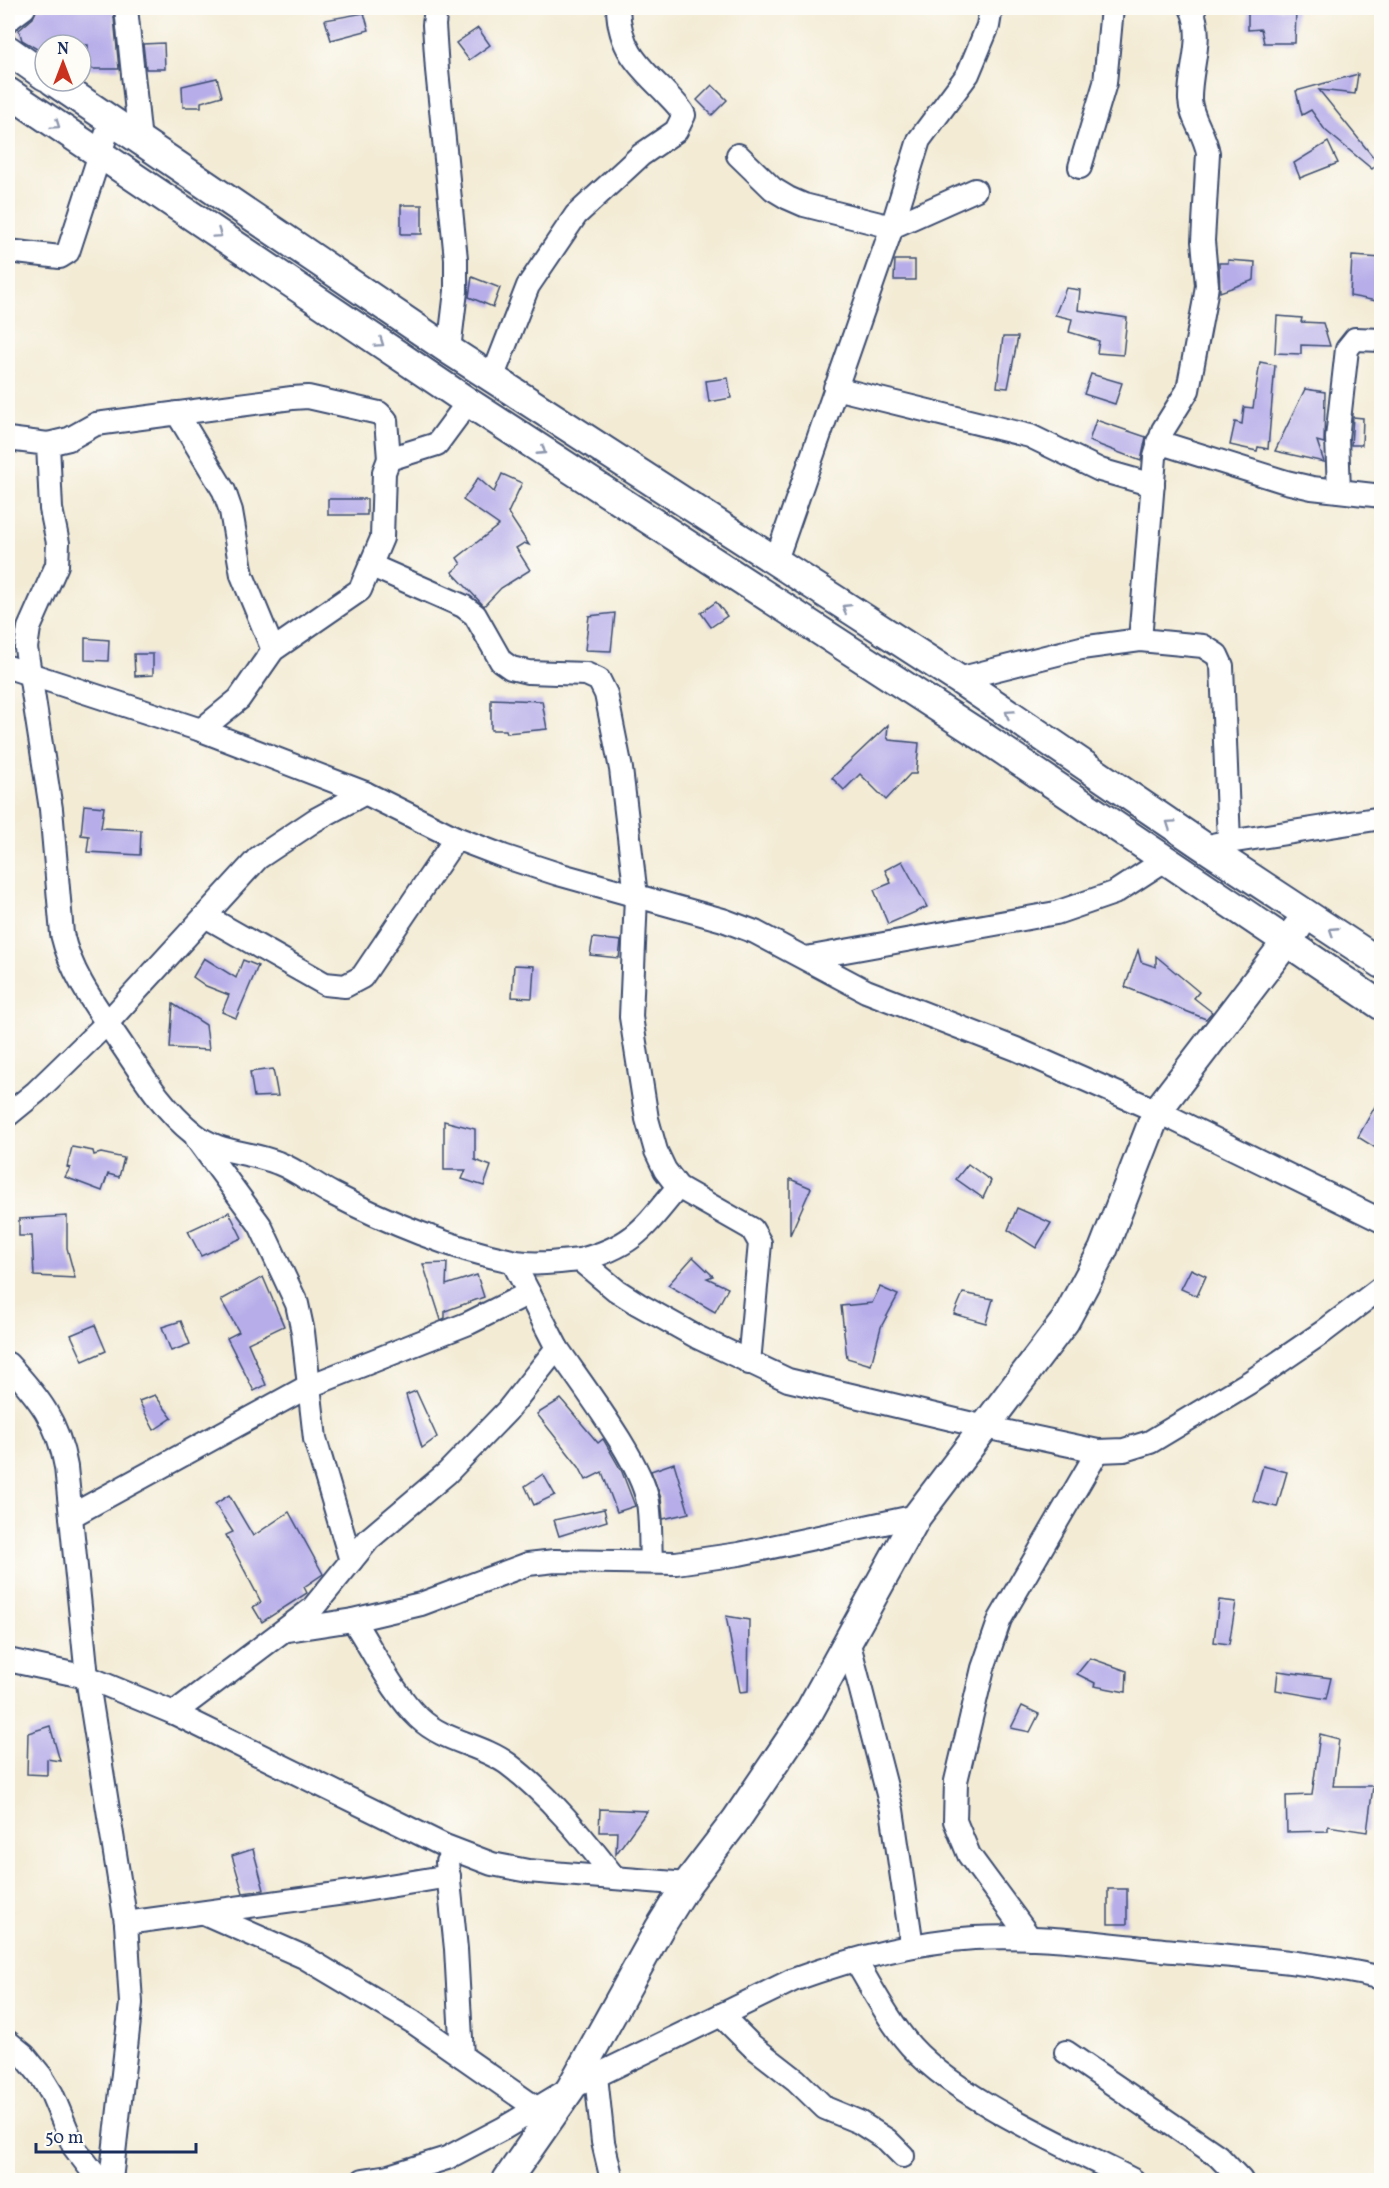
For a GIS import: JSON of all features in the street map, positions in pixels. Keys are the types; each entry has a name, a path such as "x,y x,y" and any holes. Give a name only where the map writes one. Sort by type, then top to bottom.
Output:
{"street":[{"path":"8,21 24,8"},
{"path":"126,8 140,141"},
{"path":"436,8 434,25 436,70 456,259 456,291 449,350"},
{"path":"493,376 528,286 576,215 641,155 676,131 684,120 684,115 678,105 645,72 625,46 619,28 618,8"},
{"path":"775,562 892,227 919,140 968,74 988,26 991,8"},
{"path":"1080,167 1105,82 1112,8"},
{"path":"1140,640 1158,442 1188,390 1207,285 1203,241 1208,153 1206,139 1190,102 1197,30 1191,8"},
{"path":"8,50 33,68"},
{"path":"8,92 468,402 985,738 1286,944 1382,1006"},
{"path":"71,93 449,350 493,376 775,562 1216,844 1307,914 1382,964"},
{"path":"8,251 60,258 68,252 111,120"},
{"path":"738,155 773,189 788,198 804,205 892,227 975,190"},
{"path":"1339,491 1336,438 1347,349 1355,339 1382,340"},
{"path":"835,388 1030,436 1100,470 1153,484"},
{"path":"8,439 48,444 69,439 96,424 308,397 379,412 386,420 389,459 384,472 381,538 372,566 360,590 273,650 238,699 201,730"},
{"path":"389,459 437,444 468,402"},
{"path":"177,413 224,491 231,511 242,575 273,650"},
{"path":"1158,442 1286,482 1382,496"},
{"path":"48,444 51,509 58,543 57,565 29,628 26,648 18,670 51,809 62,934 66,950 84,992 162,1102 195,1135 260,1225 297,1304 303,1332 307,1387 315,1439 351,1561"},
{"path":"372,566 463,606 475,615 501,661 511,668 528,672 586,674 599,680 606,694 621,769 636,897 631,1017 638,1067 656,1151 665,1170 678,1187 752,1229 760,1243 749,1363"},
{"path":"958,679 1081,648 1140,640 1203,646 1217,655 1222,666 1216,844"},
{"path":"18,670 201,730 365,794 456,838 558,874 723,920 755,932 866,991 1016,1049 1157,1111 1382,1221"},
{"path":"8,1115 36,1092 107,1023 245,872 273,847 315,819 365,794"},
{"path":"1216,844 1382,818"},
{"path":"205,916 325,984 345,986 362,977 456,838"},
{"path":"806,958 1056,913 1114,893 1165,860"},
{"path":"507,2181 584,2082 659,1929 687,1884 777,1760 849,1644 917,1515 1065,1321 1103,1250 1157,1111 1307,914"},
{"path":"195,1135 220,1149 280,1163 309,1182 376,1216 513,1262 580,1260 626,1245 650,1221 678,1187"},
{"path":"580,1260 616,1290 638,1304 749,1363 788,1380 985,1428 1098,1451 1124,1450 1150,1442 1250,1382 1323,1332 1382,1287"},
{"path":"513,1262 557,1348 633,1465 644,1486 648,1503 651,1562"},
{"path":"71,1516 307,1387 470,1323 529,1293"},
{"path":"174,1713 288,1630 312,1609 377,1530 447,1473 507,1412 557,1348"},
{"path":"8,1364 38,1398 61,1440 87,1677 126,1923 131,2003 111,2181"},
{"path":"1030,1938 969,1855 955,1821 956,1781 983,1668 1000,1619 1098,1451"},
{"path":"288,1630 354,1620 422,1604 528,1564 555,1561 676,1563 739,1554 917,1515"},
{"path":"354,1620 408,1706 422,1720 441,1733 479,1747 508,1764 568,1820 614,1877"},
{"path":"849,1644 892,1810 912,1946"},
{"path":"8,1660 87,1677 174,1713 445,1846 492,1864 528,1871 687,1884"},
{"path":"445,1846 456,1948 462,2056"},
{"path":"126,1923 449,1876"},
{"path":"204,1913 304,1957 413,2022 536,2108"},
{"path":"363,2181 389,2176 447,2158 584,2082 793,1980 855,1960 912,1946 975,1938 1030,1938 1294,1962 1335,1967 1382,1978"},
{"path":"855,1960 904,2038 933,2067 1014,2119 1132,2181"},
{"path":"721,2015 825,2108 859,2122 887,2140 903,2156"},
{"path":"8,2042 24,2055 41,2076 52,2094 74,2147 99,2181"},
{"path":"1066,2052 1218,2156 1241,2181"},
{"path":"584,2082 603,2142 612,2181"}],"building":[{"path":"37,8 113,8 119,69 93,69 93,33 33,33 33,47 22,40 19,30 33,18"},
{"path":"1248,8 1296,8 1295,43 1264,43 1261,29 1248,30"},
{"path":"364,13 369,30 331,40 325,20"},
{"path":"478,28 490,45 469,60 456,43"},
{"path":"164,43 165,69 146,69 143,44"},
{"path":"1358,74 1355,94 1319,90 1378,163 1372,169 1325,130 1311,110 1302,115 1296,91"},
{"path":"217,78 222,96 201,102 201,107 183,107 182,86"},
{"path":"712,85 727,100 712,115 697,100"},
{"path":"1328,142 1338,163 1300,178 1294,163"},
{"path":"401,205 422,205 422,234 401,234"},
{"path":"1352,256 1382,258 1382,302 1350,296"},
{"path":"895,260 915,260 915,280 894,280"},
{"path":"1228,260 1255,262 1254,280 1220,292 1219,263 1228,263"},
{"path":"472,277 500,288 493,307 469,297"},
{"path":"1066,288 1080,290 1078,310 1127,318 1123,355 1097,353 1099,341 1069,332 1072,319 1055,315"},
{"path":"1277,316 1302,318 1301,322 1323,323 1330,346 1301,345 1301,354 1275,353"},
{"path":"1003,337 1018,337 1008,388 997,387"},
{"path":"1260,362 1275,365 1268,449 1258,447 1257,451 1230,445 1235,422 1242,424 1244,407 1253,408"},
{"path":"1091,374 1122,383 1115,404 1084,394"},
{"path":"728,378 731,398 709,402 706,381"},
{"path":"1305,389 1325,392 1324,443 1317,441 1324,462 1275,451"},
{"path":"1353,417 1363,418 1362,445 1351,445"},
{"path":"1096,420 1146,437 1141,461 1089,441"},
{"path":"502,474 522,483 508,513 529,545 524,543 516,548 530,570 501,588 484,606 452,572 461,564 457,558 499,525 463,500 478,478 494,492"},
{"path":"328,499 367,499 367,515 328,515"},
{"path":"716,602 727,616 711,627 701,613"},
{"path":"615,613 611,651 585,650 589,616"},
{"path":"85,638 109,640 108,661 85,660"},
{"path":"134,654 153,654 153,675 135,676"},
{"path":"491,699 542,701 547,729 507,733 506,730 491,730"},
{"path":"888,725 889,740 919,743 916,774 910,774 886,800 860,774 844,790 832,778"},
{"path":"84,805 104,807 101,828 141,830 140,855 87,852 89,836 81,835"},
{"path":"902,861 927,907 888,924 874,890 891,883 885,870"},
{"path":"593,938 621,941 619,958 590,955"},
{"path":"1138,950 1141,962 1156,967 1156,956 1199,992 1194,998 1212,1012 1206,1019 1125,987"},
{"path":"204,958 236,978 243,960 258,966 236,1018 222,1012 229,995 206,986 193,977"},
{"path":"514,965 534,966 532,998 512,997"},
{"path":"173,1004 206,1025 209,1050 170,1048"},
{"path":"273,1069 278,1096 254,1097 250,1072"},
{"path":"1382,1094 1382,1152 1358,1137"},
{"path":"444,1121 475,1129 475,1160 491,1166 484,1186 462,1179 466,1170 444,1170"},
{"path":"72,1147 93,1151 94,1155 101,1153 124,1158 119,1177 108,1174 102,1191 65,1177 70,1168 67,1167"},
{"path":"968,1164 991,1181 983,1198 956,1179"},
{"path":"790,1179 811,1188 790,1235"},
{"path":"1017,1208 1051,1223 1036,1248 1008,1230"},
{"path":"229,1212 242,1238 201,1256 188,1231"},
{"path":"67,1216 67,1248 75,1278 34,1276 32,1236 19,1236 19,1219"},
{"path":"693,1257 713,1276 707,1278 728,1288 715,1312 668,1285"},
{"path":"447,1263 446,1285 477,1275 484,1297 445,1311 445,1318 441,1320 423,1264"},
{"path":"1191,1269 1206,1276 1197,1296 1181,1289"},
{"path":"263,1277 284,1326 248,1343 266,1385 254,1391 227,1338 239,1332 221,1300"},
{"path":"880,1287 898,1295 881,1327 871,1365 847,1358 841,1306 872,1303"},
{"path":"963,1293 993,1299 986,1323 954,1314"},
{"path":"181,1321 190,1344 171,1351 162,1327"},
{"path":"95,1325 106,1351 83,1361 71,1335"},
{"path":"416,1391 437,1437 422,1448 406,1395"},
{"path":"155,1395 172,1418 154,1430 139,1401"},
{"path":"561,1399 598,1443 603,1439 622,1472 635,1506 617,1512 602,1472 586,1480 579,1467 537,1414"},
{"path":"674,1463 689,1513 663,1519 661,1498 651,1471"},
{"path":"1263,1466 1287,1472 1277,1507 1253,1501"},
{"path":"543,1474 555,1495 534,1505 525,1486"},
{"path":"229,1495 253,1536 289,1512 323,1574 304,1587 307,1593 262,1622 253,1607 261,1602 226,1535 233,1532 215,1504"},
{"path":"604,1509 607,1521 559,1536 554,1520"},
{"path":"1219,1600 1236,1602 1229,1644 1214,1642"},
{"path":"726,1616 749,1620 748,1691 740,1692"},
{"path":"1090,1658 1127,1671 1126,1692 1094,1686 1095,1683 1077,1674"},
{"path":"1278,1671 1331,1678 1326,1699 1276,1690"},
{"path":"1022,1706 1039,1714 1030,1732 1011,1728"},
{"path":"50,1726 60,1761 47,1759 47,1775 27,1774 28,1733"},
{"path":"1320,1734 1339,1739 1333,1786 1373,1786 1367,1832 1328,1826 1328,1831 1287,1832 1286,1796 1312,1795"},
{"path":"600,1809 647,1811 616,1854 617,1832 599,1832"},
{"path":"253,1849 264,1890 243,1893 232,1856"},
{"path":"1108,1889 1127,1889 1127,1924 1108,1924"}]}
